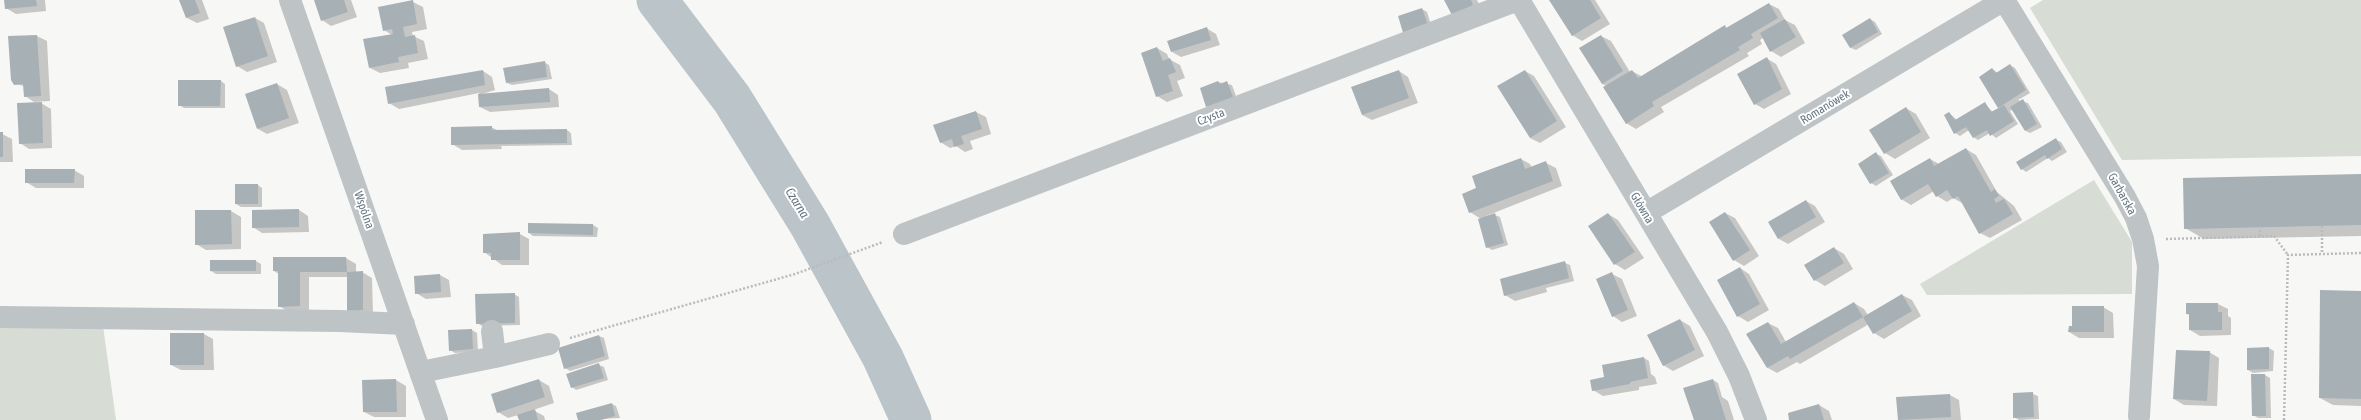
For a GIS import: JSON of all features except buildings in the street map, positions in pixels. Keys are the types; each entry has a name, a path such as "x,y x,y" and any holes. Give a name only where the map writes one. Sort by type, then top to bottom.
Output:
{"street":[{"name":"Wspólna","path":"290,0 437,420"},
{"name":"Główna","path":"1519,0 1717,332 1739,376 1756,420"},
{"name":"Czysta","path":"904,234 1519,0"},
{"name":"Romanówek","path":"1646,213 2004,0"},
{"name":"Garbarska","path":"2004,0 2125,197 2136,218 2143,239 2148,266 2139,416"},
{"path":"0,317 340,321 404,324"},
{"path":"492,331 495,357"},
{"path":"421,372 549,344"}],"path":[{"path":"2322,226 2322,254"},
{"path":"2260,228 2260,236"},
{"path":"549,344 795,274 904,234"},
{"path":"2143,239 2274,236 2288,255 2284,420"},
{"path":"2288,255 2361,253"}],"shaded area":[{"path":"2043,0 2361,0 2361,156 2122,160 2030,8"},
{"path":"2094,180 2132,242 2132,294 1927,295 1920,284"},
{"path":"0,326 103,326 116,420 0,420"}],"waterway":[{"name":"Czarna","path":"657,0 732,99 810,225 883,358 911,420"}]}
